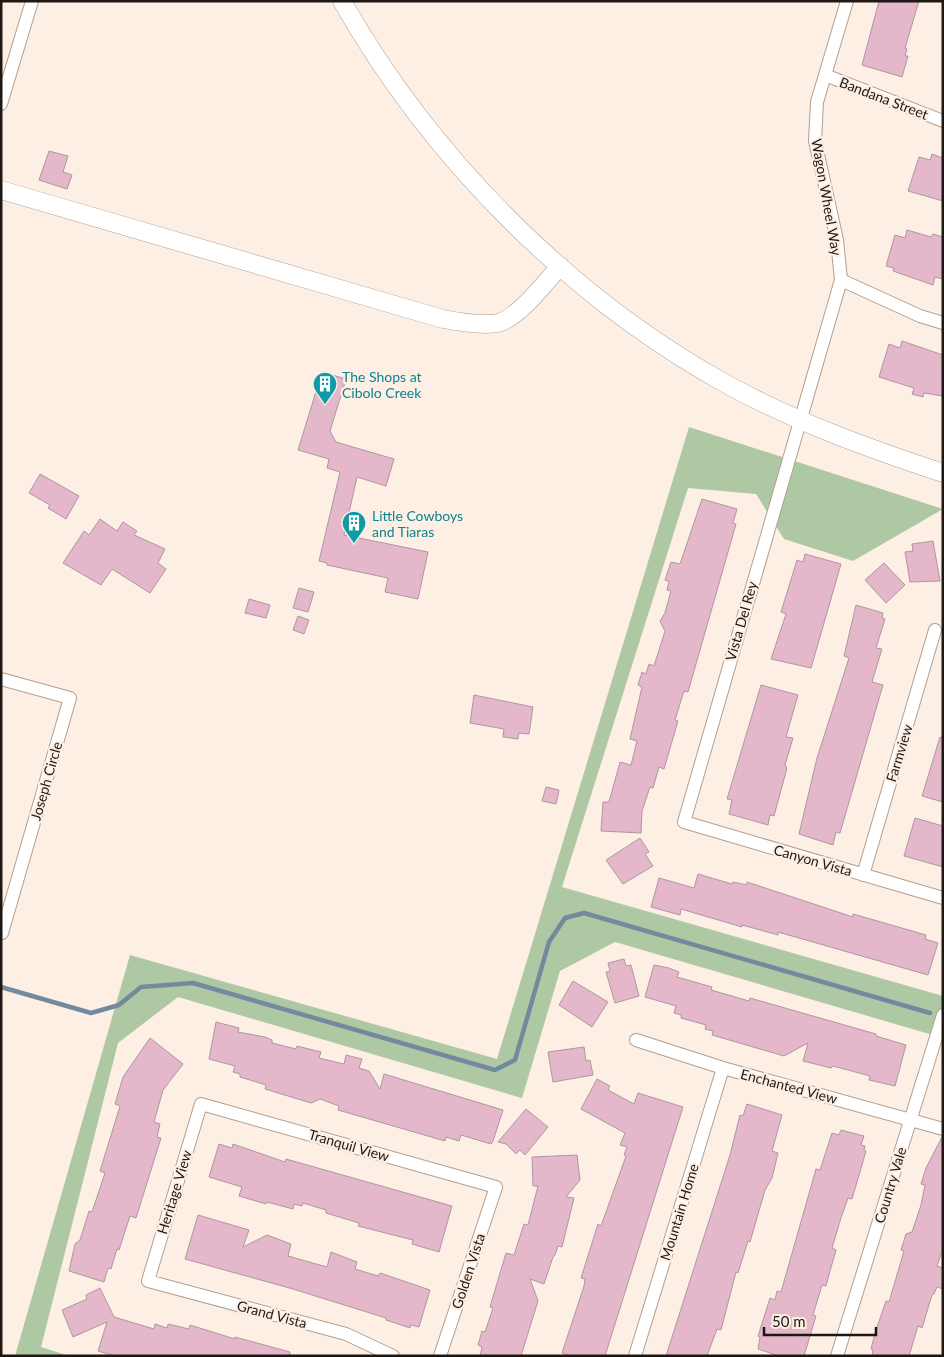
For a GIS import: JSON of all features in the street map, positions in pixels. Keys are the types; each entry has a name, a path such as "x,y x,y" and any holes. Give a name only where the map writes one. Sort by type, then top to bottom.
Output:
{"main road":[{"path":"342,1 392,78 438,140 518,228 560,266 636,326 685,360 730,386 799,420 943,473"},
{"path":"1,190 444,319 462,322 498,323 525,306 560,266"}],"street":[{"path":"1,104 32,1"},
{"name":"Wagon Wheel Way","path":"799,420 841,280 838,240 815,141 817,102 847,1"},
{"name":"Bandana Street","path":"825,75 943,121"},
{"path":"841,280 920,316 943,323"},
{"name":"Vista Del Rey","path":"684,822 799,420"},
{"name":"Farmview","path":"862,875 935,630"},
{"name":"Joseph Circle","path":"1,679 70,698 2,932"},
{"name":"Canyon Vista","path":"684,822 943,898"},
{"name":"Country Vale","path":"837,1356 943,1015"},
{"name":"Enchanted View","path":"636,1040 723,1068 943,1129"},
{"name":"Mountain Home","path":"635,1356 723,1068"},
{"name":"Tranquil View","path":"201,1104 496,1187"},
{"name":"Heritage View","path":"148,1281 201,1104"},
{"name":"Golden Vista","path":"440,1356 496,1187"},
{"name":"Grand Vista","path":"148,1281 346,1334 393,1356"}],"green space":[{"path":"689,427 943,509 853,561 784,539 756,494 688,488 562,887 943,996 943,1038 615,942 560,971 522,1098 178,997 118,1043 41,1347 69,1356 15,1356 130,955 497,1059"}],"building":[{"path":"879,1 919,1 905,48 907,49 905,56 908,56 902,77 862,65"},
{"path":"49,151 68,156 63,172 72,175 67,189 39,180"},
{"path":"932,154 943,158 943,201 908,191 919,157 930,160"},
{"path":"907,230 931,237 933,234 943,237 943,279 935,277 933,285 893,271 894,268 886,266 895,235 905,238"},
{"path":"902,341 943,355 943,396 924,393 923,397 912,394 914,388 879,377 889,344 900,348"},
{"path":"322,372 346,379 330,431 336,442 394,459 386,486 357,477 344,535 428,552 418,599 385,592 388,578 327,565 327,563 319,561 340,472 327,468 329,459 298,450"},
{"path":"40,474 79,496 66,519 48,508 50,505 29,493"},
{"path":"702,499 737,509 733,523 736,524 688,692 684,691 675,720 678,721 664,769 659,767 653,788 650,787 642,811 641,833 601,831 603,802 609,802 620,762 631,765 637,741 630,739 642,687 638,685 642,672 646,674 649,664 654,666 665,631 660,621 665,613 671,591 667,590 669,581 665,580 671,562 680,564"},
{"path":"100,519 117,531 123,522 137,531 134,535 165,549 158,563 166,569 150,593 112,569 101,585 63,563 84,531 89,535"},
{"path":"933,541 940,581 910,582 905,552 913,551 912,544"},
{"path":"805,554 841,564 811,668 771,659 786,614 781,612 797,560 803,562"},
{"path":"884,563 905,585 886,603 865,580"},
{"path":"299,588 314,592 308,612 293,608"},
{"path":"249,599 270,605 266,618 245,613"},
{"path":"856,605 883,613 882,618 885,619 876,648 882,649 872,682 883,685 840,833 836,832 833,845 799,834 817,758 849,658 844,656"},
{"path":"298,616 309,620 304,634 293,630"},
{"path":"761,685 798,695 786,737 793,738 785,765 787,768 774,816 770,815 768,825 729,814 732,800 727,799"},
{"path":"474,695 533,707 529,734 519,733 518,739 503,737 504,729 470,723"},
{"path":"940,737 943,738 943,802 922,796"},
{"path":"546,787 559,790 556,804 542,801"},
{"path":"915,818 943,826 943,867 904,856"},
{"path":"640,838 649,852 645,854 653,866 623,884 606,860"},
{"path":"698,874 732,884 733,882 747,885 747,882 853,917 853,914 926,935 925,939 938,943 928,975 778,932 778,935 742,925 742,927 681,909 680,915 651,907 659,878 694,888"},
{"path":"624,959 626,966 631,965 639,996 615,1003 606,972 610,971 608,963"},
{"path":"654,965 679,972 677,977 712,987 711,990 749,1001 750,998 876,1034 876,1036 906,1045 895,1086 869,1080 870,1076 833,1066 831,1068 803,1061 808,1043 784,1056 712,1035 713,1031 705,1029 706,1025 681,1018 681,1015 674,1013 676,1006 645,997"},
{"path":"573,981 608,1002 592,1027 559,1005"},
{"path":"216,1022 239,1028 238,1032 265,1037 272,1040 272,1043 296,1049 297,1046 321,1052 319,1058 344,1064 346,1055 362,1059 359,1068 369,1071 380,1089 384,1074 503,1110 493,1141 491,1144 461,1135 459,1141 446,1137 445,1141 338,1110 339,1106 320,1099 311,1103 265,1089 266,1085 240,1077 240,1074 233,1072 235,1066 209,1059"},
{"path":"150,1038 183,1064 163,1090 154,1122 160,1124 157,1137 161,1138 136,1218 130,1216 119,1250 117,1249 111,1269 108,1268 104,1282 69,1271 75,1244 80,1240 89,1211 92,1212 105,1173 100,1171 120,1106 115,1104 123,1077"},
{"path":"584,1047 586,1061 590,1060 593,1075 553,1082 548,1052"},
{"path":"597,1079 610,1086 608,1090 634,1104 638,1093 683,1107 605,1356 571,1356 562,1353 584,1286 585,1279 581,1278 598,1224 601,1226 626,1156 624,1155 627,1147 620,1145 625,1133 581,1109"},
{"path":"747,1104 782,1115 772,1151 778,1153 772,1178 765,1190 750,1242 748,1241 738,1273 736,1272 721,1330 717,1329 707,1356 666,1356 730,1155 740,1115 743,1116"},
{"path":"526,1109 548,1127 525,1155 520,1150 516,1154 506,1144 498,1142"},
{"path":"841,1130 864,1136 861,1145 865,1146 864,1150 866,1151 852,1199 848,1198 841,1218 832,1248 836,1250 826,1286 822,1285 813,1315 816,1316 804,1356 779,1356 758,1349 760,1337 758,1336 770,1298 775,1300 777,1291 781,1292 816,1169 820,1170 832,1133 839,1135"},
{"path":"942,1137 943,1248 937,1266 943,1268 943,1289 937,1287 932,1295 922,1328 918,1326 909,1356 872,1356 873,1349 871,1349 875,1333 886,1301 889,1302 904,1251 901,1250 906,1234 912,1232 921,1205 925,1185 921,1184 926,1168"},
{"path":"219,1144 232,1148 233,1144 285,1162 286,1159 452,1206 439,1252 412,1244 413,1240 358,1226 359,1223 326,1213 326,1210 303,1203 302,1206 294,1204 293,1209 239,1196 242,1187 209,1177"},
{"path":"577,1155 580,1180 566,1197 574,1198 562,1247 558,1246 544,1284 530,1279 538,1301 521,1356 480,1356 482,1347 478,1345 482,1331 485,1332 493,1308 490,1307 506,1253 514,1255 524,1224 528,1225 538,1186 533,1186 532,1157"},
{"path":"198,1215 249,1230 243,1247 267,1235 291,1244 288,1256 327,1267 331,1252 357,1262 355,1269 378,1276 380,1273 430,1290 419,1327 411,1325 410,1328 386,1320 386,1318 293,1289 185,1259"},
{"path":"100,1288 114,1317 154,1329 155,1324 167,1328 168,1324 189,1329 190,1325 235,1339 235,1337 290,1352 290,1356 115,1356 98,1351 107,1322 73,1337 62,1310 87,1299 86,1295"}],"waterway":[{"path":"1,987 91,1013 119,1005 141,987 193,983 495,1070 515,1060 549,942 565,918 584,913 930,1013"}],"place":[{"name":"The Shops at Cibolo Creek","path":"325,405"},
{"name":"Little Cowboys and Tiaras","path":"354,544"}]}
